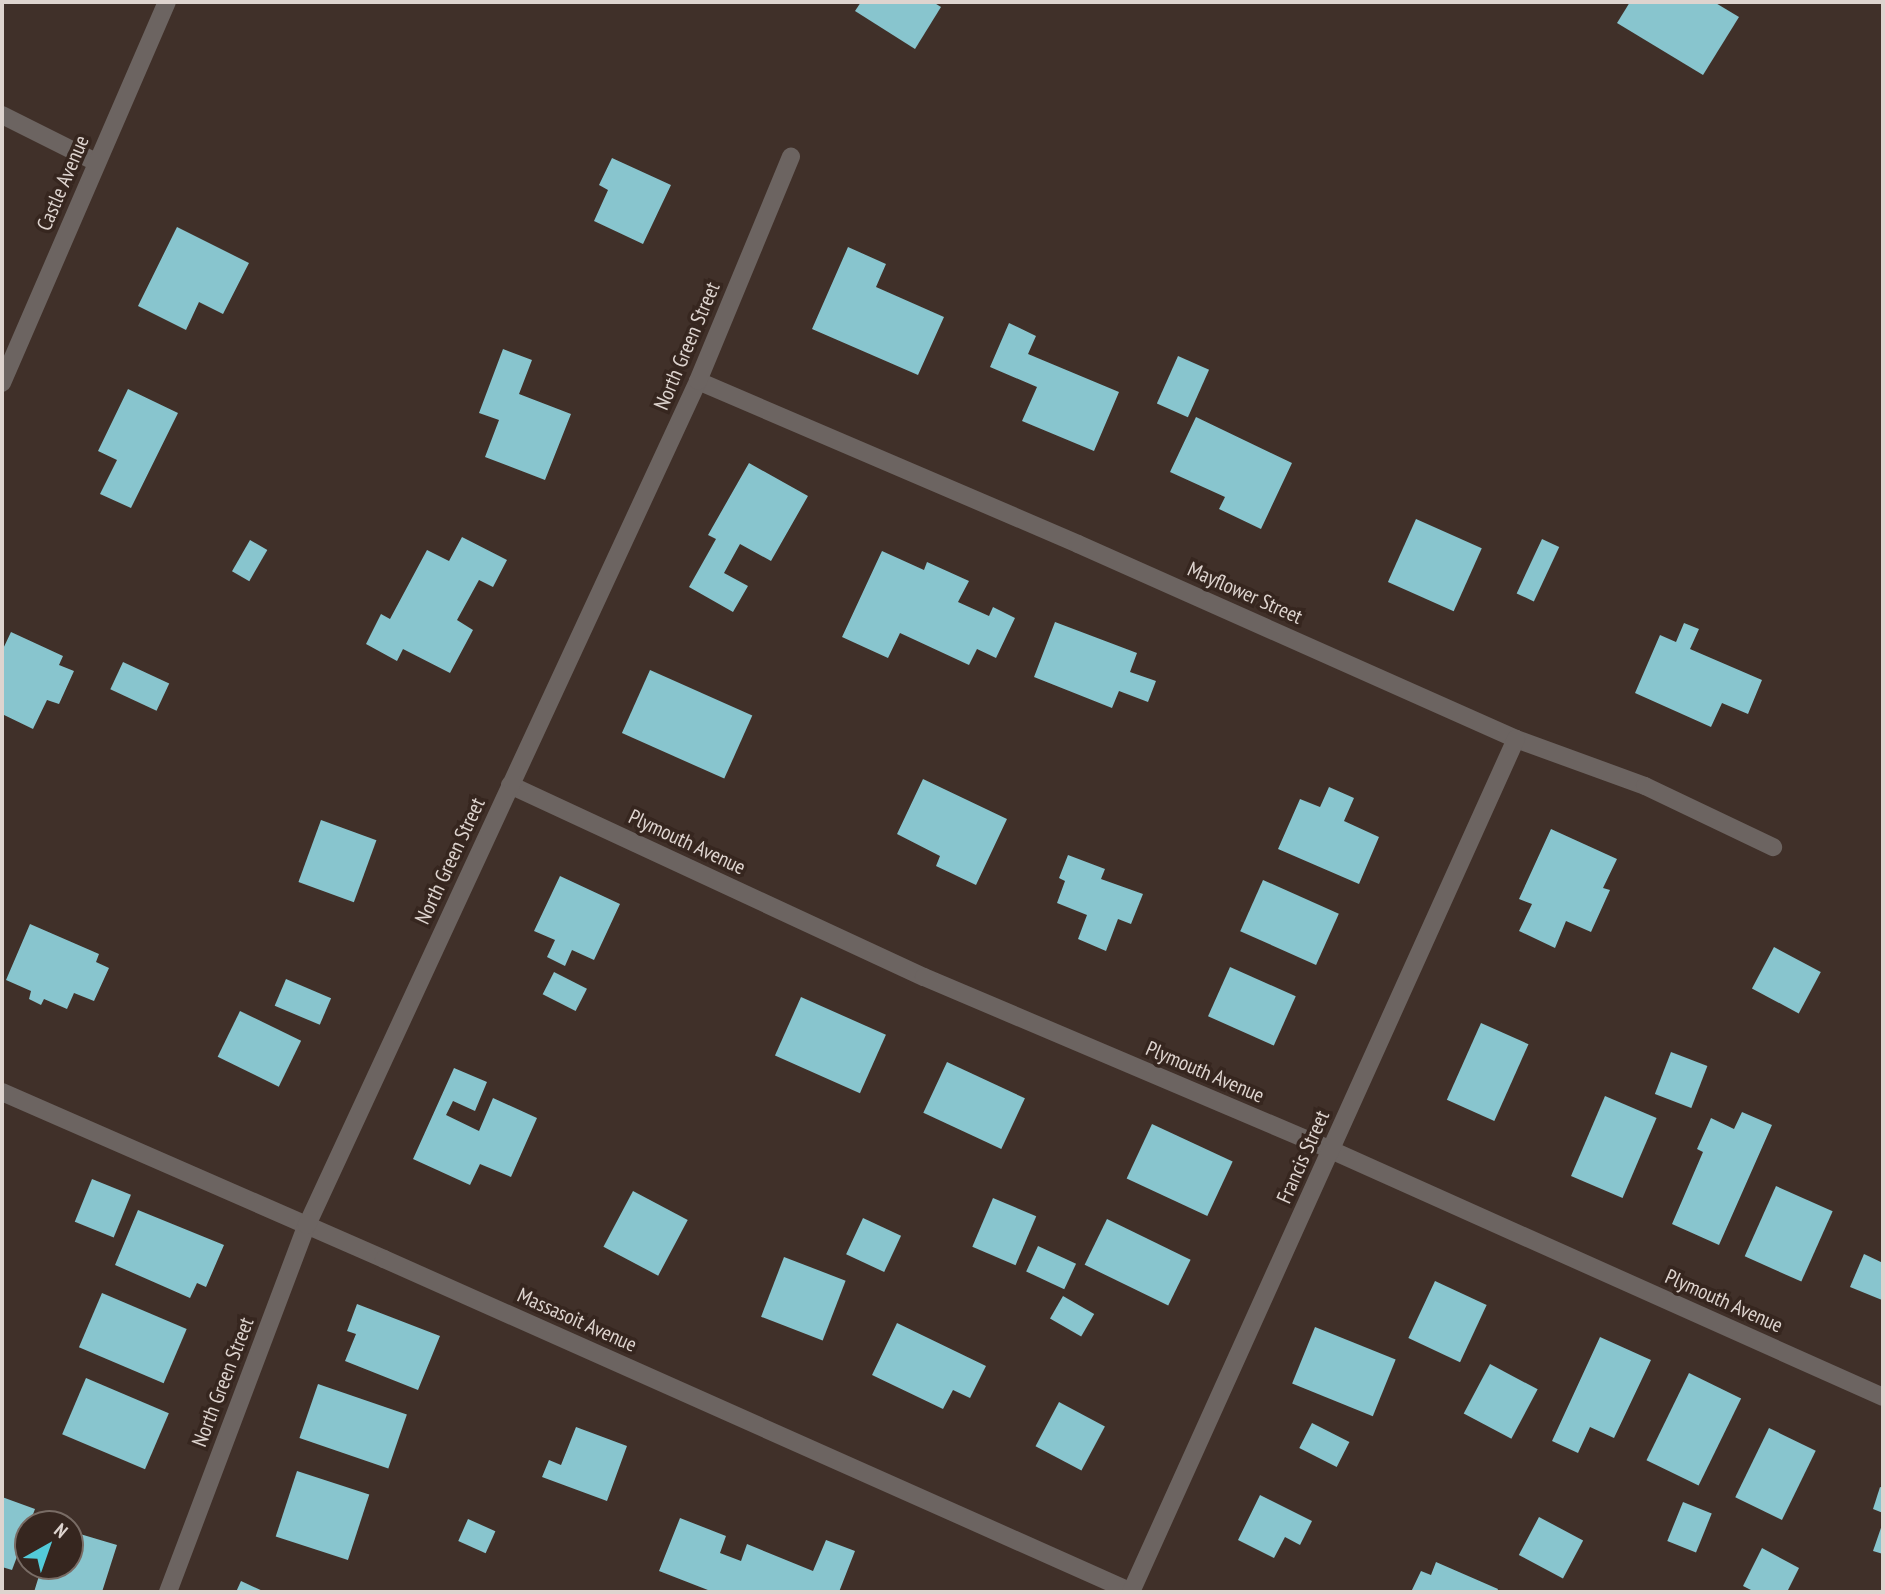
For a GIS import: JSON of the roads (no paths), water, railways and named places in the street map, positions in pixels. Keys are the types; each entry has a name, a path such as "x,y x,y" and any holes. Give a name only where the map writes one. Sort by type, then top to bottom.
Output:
{"street":[{"name":"Castle Avenue","path":"2,383 167,2"},
{"path":"2,115 96,162"},
{"name":"North Green Street","path":"167,1592 307,1225 698,381 791,156"},
{"name":"Mayflower Street","path":"698,381 1078,544 1516,739 1645,786 1773,847"},
{"name":"Francis Street","path":"1131,1592 1516,739"},
{"name":"Plymouth Avenue","path":"510,785 925,977 1331,1150 1883,1397"},
{"name":"Massasoit Avenue","path":"2,1092 1131,1592"}]}
